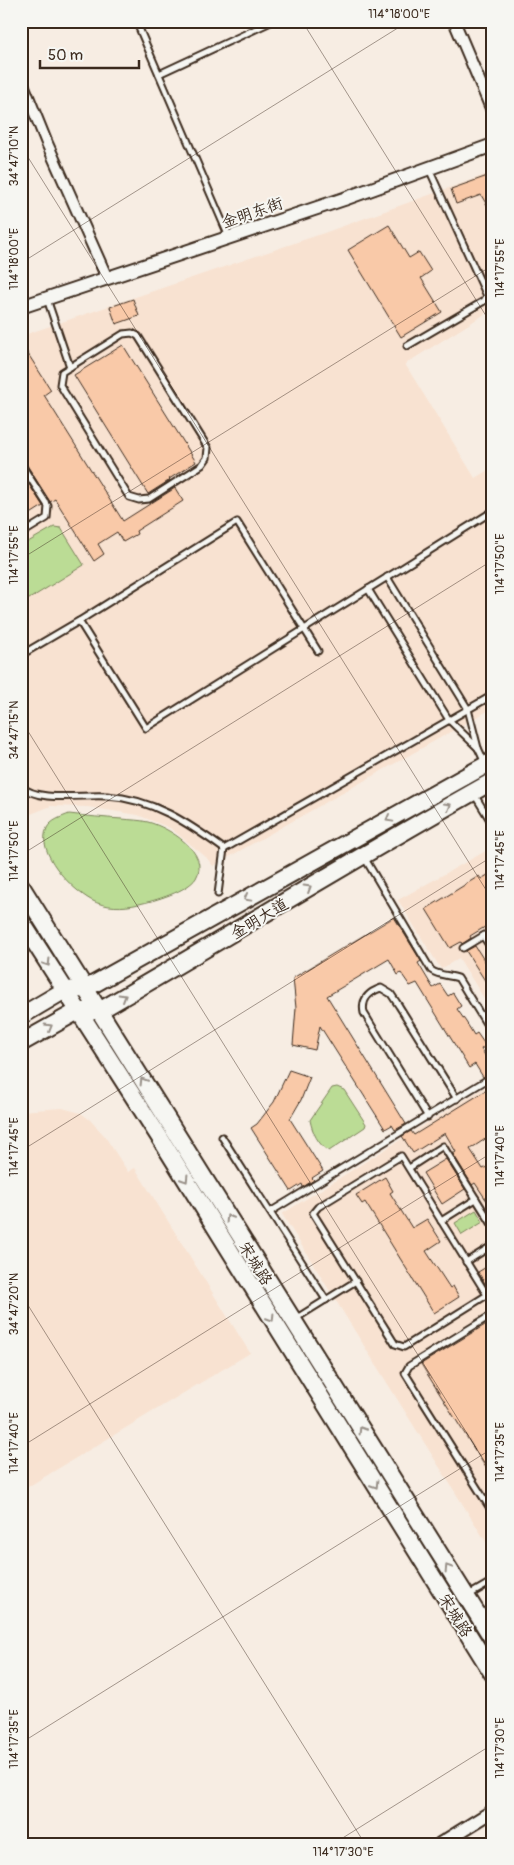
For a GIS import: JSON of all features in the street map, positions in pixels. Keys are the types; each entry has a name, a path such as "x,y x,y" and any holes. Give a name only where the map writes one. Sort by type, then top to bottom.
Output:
{"main road":[{"name":"金明大道","path":"21,1016 65,990 85,989 489,763"},
{"name":"金明大道","path":"99,1011 235,932 362,854 493,781"},
{"name":"宋城路","path":"21,886 493,1639"},
{"name":"宋城路","path":"21,921 160,1138 493,1674"},
{"path":"21,1043 78,1011 99,1011"}],"street":[{"path":"454,21 493,113"},
{"path":"21,79 46,141 108,278"},
{"name":"金明东街","path":"21,307 493,145"},
{"path":"440,1844 493,1811"}],"lane":[{"path":"136,21 229,237"},
{"path":"159,74 274,21"},
{"path":"407,346 484,301 486,296 429,168"},
{"path":"47,298 70,367"},
{"path":"132,333 138,336 208,448 207,458 202,466 149,499 139,500 129,497 60,386 62,372 70,367 123,334 132,333"},
{"path":"21,464 48,506 47,518 21,534"},
{"path":"79,621 146,728 493,511"},
{"path":"21,655 237,522 318,650"},
{"path":"387,577 468,709 478,748"},
{"path":"368,588 449,720 478,748 489,763"},
{"path":"224,849 493,695"},
{"path":"21,786 34,794 46,796 108,796 140,801 168,812 192,826 224,849"},
{"path":"473,792 493,825"},
{"path":"218,894 224,849"},
{"path":"362,854 431,970 438,975 458,978 493,1034"},
{"path":"463,948 493,930"},
{"path":"483,936 493,952"},
{"path":"428,1117 364,1013 363,1002 368,995 376,990 381,988 391,994 457,1099"},
{"path":"270,1212 493,1076"},
{"path":"222,1137 326,1300"},
{"path":"408,1168 443,1146 493,1226"},
{"path":"401,1156 408,1168 487,1296 404,1347 395,1344 312,1213 318,1207 401,1156"},
{"path":"441,1221 476,1199"},
{"path":"466,1262 493,1245"},
{"path":"292,1321 356,1281"},
{"path":"493,1314 409,1366 405,1372 493,1513"},
{"path":"466,1597 493,1581"}],"shaded area":[{"path":"493,172 493,309 405,364 475,478 493,467 493,708 213,866 206,857 170,828 138,815 88,807 51,806 31,814 21,798 21,336 324,233"},
{"path":"493,847 493,1013 459,958 441,969 398,900"},
{"path":"493,1082 493,1553 282,1214"},
{"path":"62,1108 81,1113 90,1120 104,1135 128,1172 135,1168 250,1353 21,1491 21,1111"}],"green space":[{"path":"54,527 61,528 84,565 21,604 21,546"},
{"path":"69,814 142,821 166,829 185,842 198,859 199,869 196,878 186,887 170,895 133,905 120,907 96,903 83,895 65,879 50,858 46,848 45,838 49,825"},
{"path":"337,1087 344,1090 366,1124 365,1127 329,1151 316,1137 310,1120 332,1088"},
{"path":"476,1210 483,1222 462,1235 455,1223"}],"building":[{"path":"493,174 493,215 481,195 456,204 451,189"},
{"path":"389,225 409,258 419,252 431,271 421,278 442,312 401,337 348,250"},
{"path":"133,299 139,316 116,324 110,307"},
{"path":"21,343 51,390 44,395 123,521 175,488 183,501 136,531 137,534 123,542 117,532 98,544 104,554 94,561 55,499 50,502 25,462 21,460"},
{"path":"123,345 196,462 148,494 74,375"},
{"path":"21,472 43,506 21,520"},
{"path":"493,872 493,922 470,936 471,938 462,944 461,942 450,948 426,909 479,876 481,879"},
{"path":"394,917 421,961 418,963 433,988 440,984 448,996 453,993 461,1006 457,1009 474,1035 477,1033 486,1046 481,1049 493,1068 493,1072 483,1077 475,1064 469,1068 417,983 410,986 401,973 398,975 389,959 327,996 406,1124 395,1130 392,1125 385,1129 320,1026 315,1050 293,1045 296,1008 293,978"},
{"path":"475,946 493,974 493,993 466,951"},
{"path":"289,1070 310,1077 301,1100 290,1119 323,1171 303,1187 302,1184 291,1191 251,1128 257,1124 274,1102"},
{"path":"493,1081 493,1134 470,1149 483,1169 487,1167 493,1175 493,1210 475,1183 472,1185 453,1154 456,1152 445,1133 413,1153 402,1136 411,1131 414,1135 490,1088 488,1084"},
{"path":"446,1159 465,1189 442,1204 423,1173"},
{"path":"385,1177 393,1191 390,1193 412,1228 427,1219 441,1241 426,1251 450,1288 453,1286 459,1297 434,1313 365,1202 362,1204 356,1195"},
{"path":"493,1263 493,1296 478,1272"},
{"path":"493,1320 493,1479 421,1364"}]}
